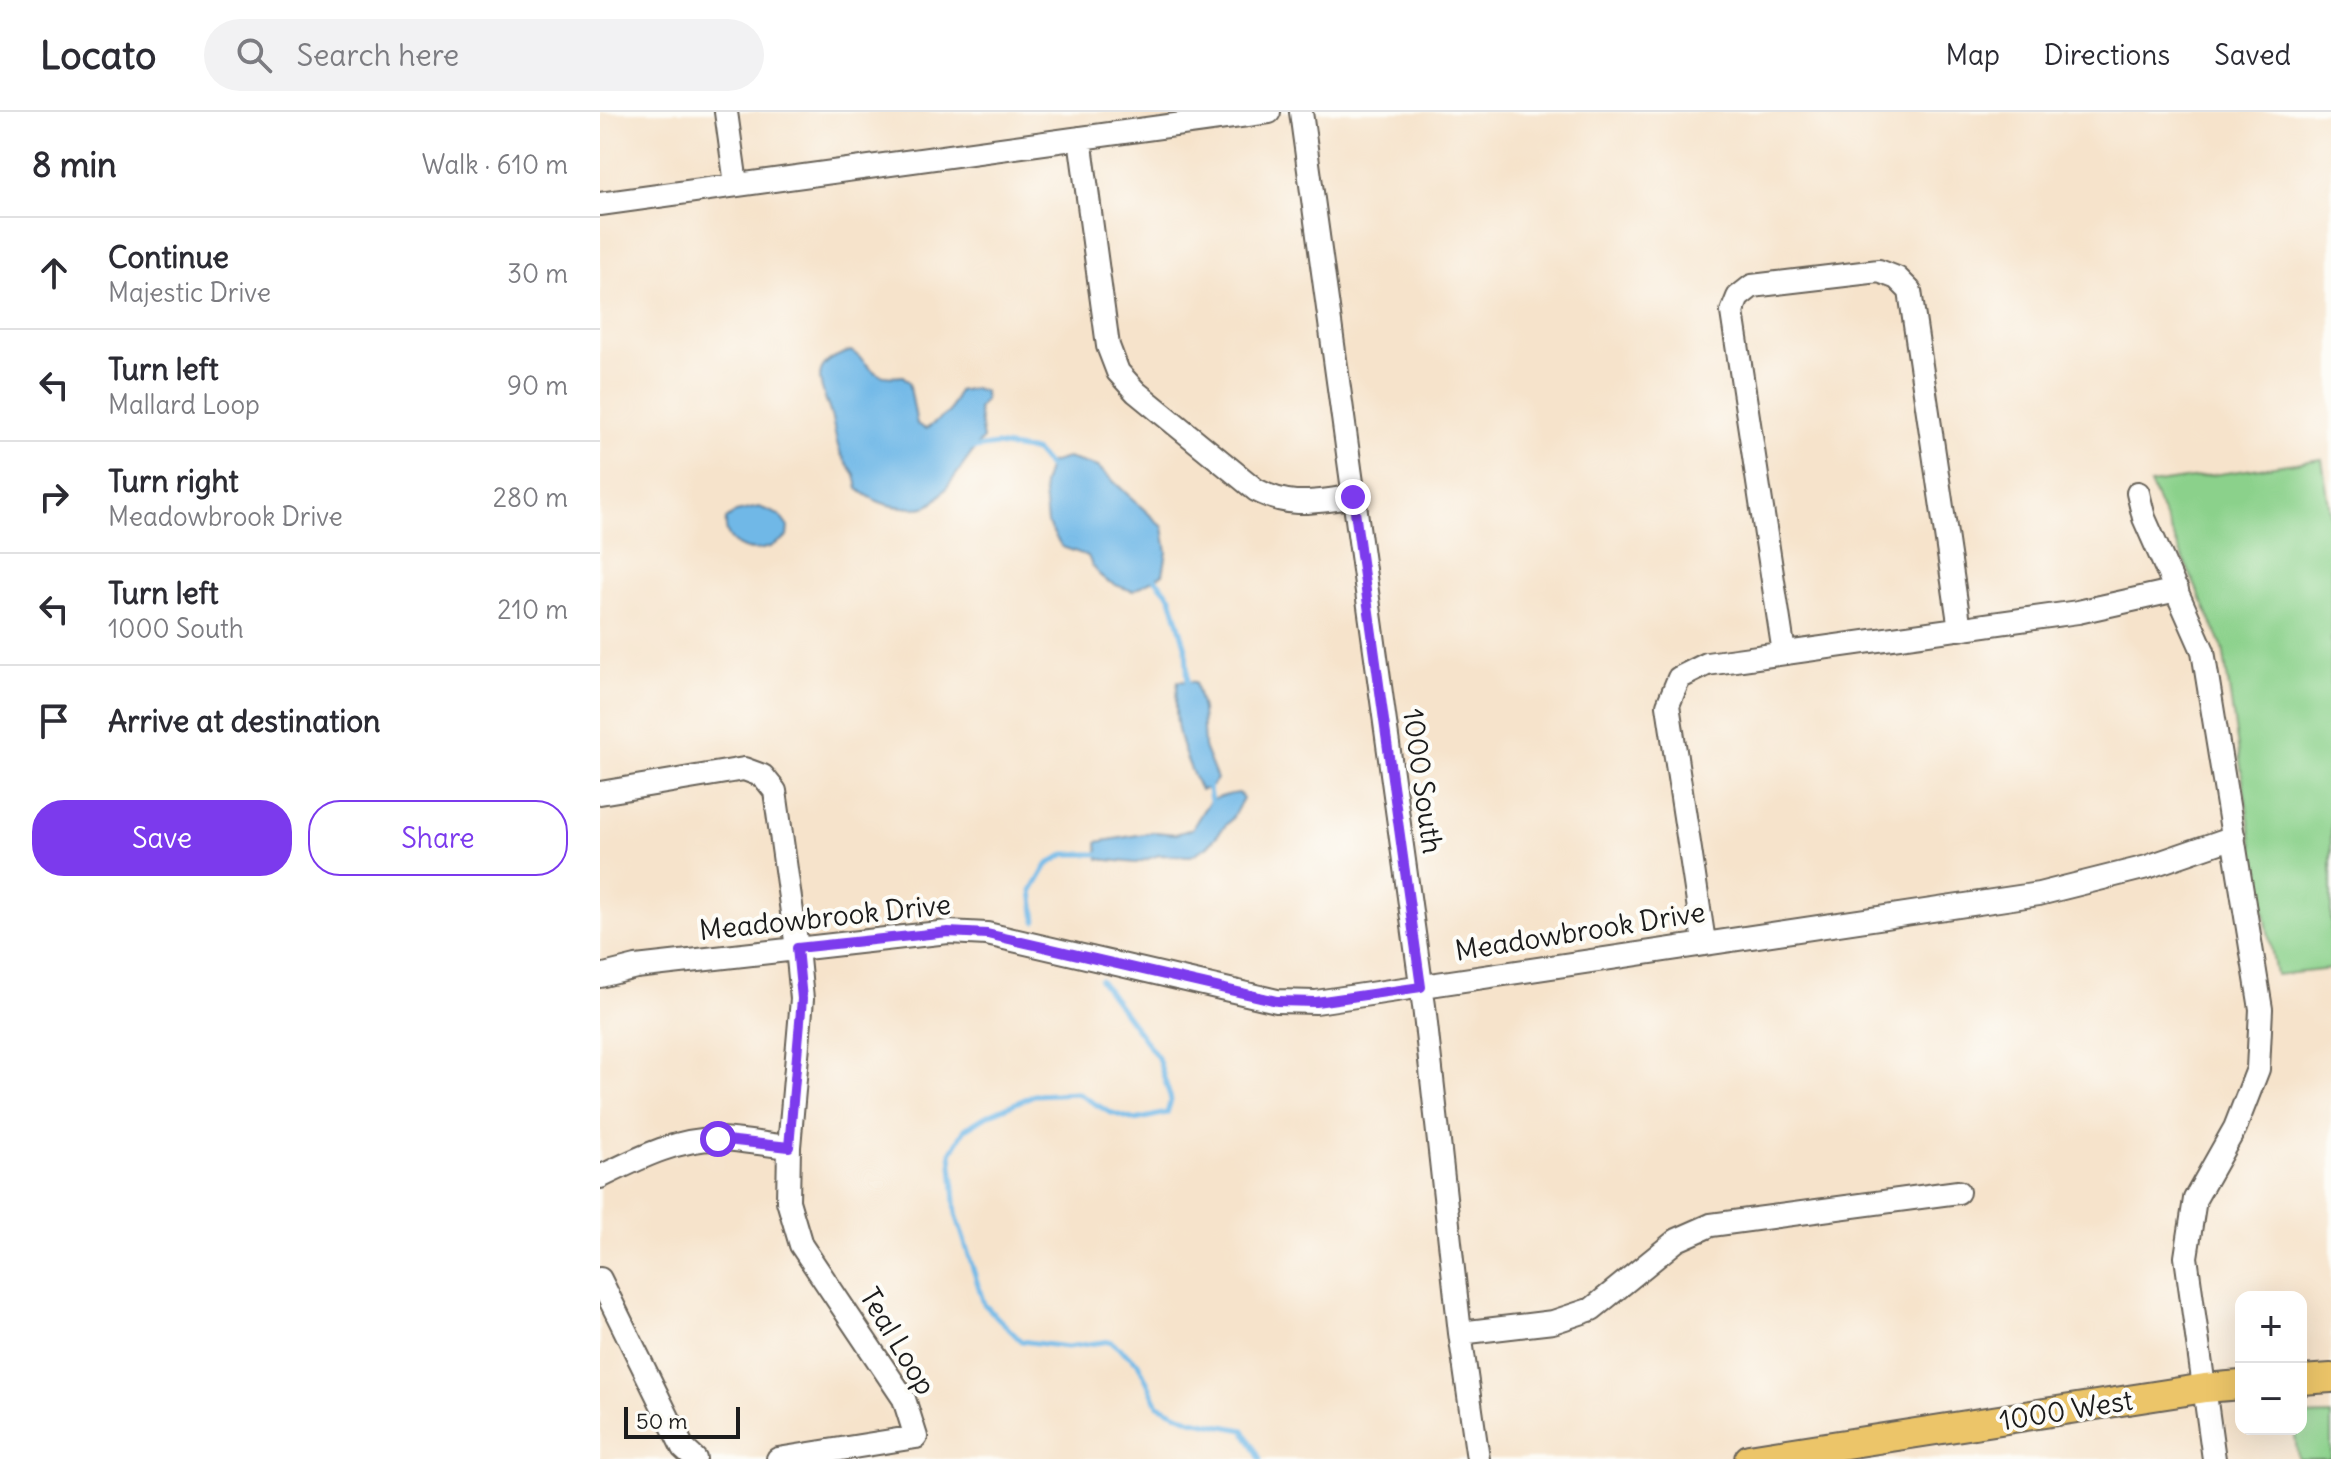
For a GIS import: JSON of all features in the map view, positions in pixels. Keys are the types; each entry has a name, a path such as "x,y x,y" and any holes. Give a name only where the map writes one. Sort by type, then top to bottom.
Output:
{"main road":[{"path":"2307,1380 2331,1378"},
{"name":"1000 West","path":"1749,1459 2235,1386"}],"street":[{"path":"726,112 736,184"},
{"path":"600,204 1269,112"},
{"name":"1000 South","path":"1301,112 1421,987 1460,1333 1478,1459"},
{"path":"1080,138 1108,346 1118,372 1136,392 1266,496 1277,501 1298,503 1353,497"},
{"path":"1784,653 1732,312 1738,297 1752,286 1879,271 1897,278 1910,291 1960,629"},
{"path":"2138,493 2144,518 2203,651 2261,1009 2258,1069 2235,1128 2195,1199 2186,1257 2214,1459"},
{"path":"1704,942 1668,705 1679,678 1707,664 2078,612 2177,590"},
{"path":"600,793 744,769 763,776 775,791 802,999 789,1147 718,1139 682,1144 649,1153 600,1177"},
{"name":"Meadowbrook Drive","path":"600,976 636,967 948,932 987,934 1277,1001 1316,1002 2039,894 2147,867 2234,837"},
{"name":"Teal Loop","path":"778,1459 916,1437 904,1399 801,1245 788,1201 789,1147"},
{"path":"1460,1333 1553,1322 1592,1309 1677,1240 1711,1225 1958,1192"},
{"path":"600,1279 683,1448 695,1459"}],"green space":[{"path":"2322,459 2331,518 2331,969 2276,975 2255,861 2223,648 2150,484"},
{"path":"2331,1415 2331,1459 2298,1459 2295,1435 2307,1435 2307,1416"}],"water":[{"path":"851,351 877,374 903,376 909,382 917,424 926,429 949,412 958,391 975,388 984,392 985,400 978,409 983,439 940,496 928,506 890,505 858,489 854,473 838,448 820,378 827,363"},
{"path":"1067,458 1098,467 1163,527 1167,552 1163,574 1133,591 1105,580 1088,556 1062,547 1047,523 1043,484 1050,463"},
{"path":"759,507 779,515 788,527 787,537 770,547 746,549 729,535 726,519 736,512"},
{"path":"1178,681 1195,682 1202,709 1204,747 1217,779 1210,788 1200,790 1183,750 1176,711"},
{"path":"1239,793 1243,798 1233,817 1208,846 1191,856 1159,855 1136,863 1099,859 1097,842 1155,832 1176,834 1192,829 1214,799"}],"waterway":[{"path":"969,449 996,445 1035,451 1053,471"},
{"path":"1151,574 1171,597 1186,649 1188,686"},
{"path":"1208,785 1212,806"},
{"path":"1036,921 1032,891 1047,865 1065,854 1104,854"},
{"path":"1100,980 1158,1058 1171,1100 1167,1113 1135,1120 1109,1112 1077,1093 1034,1095 965,1129 951,1153 956,1214 984,1304 1021,1341 1067,1347 1110,1341 1138,1363 1158,1405 1191,1420 1244,1430 1260,1459"}],"route":[{"path":"718,1139 789,1147 802,999 797,948 948,932 987,934 1277,1001 1316,1002 1421,987 1353,497"}]}
